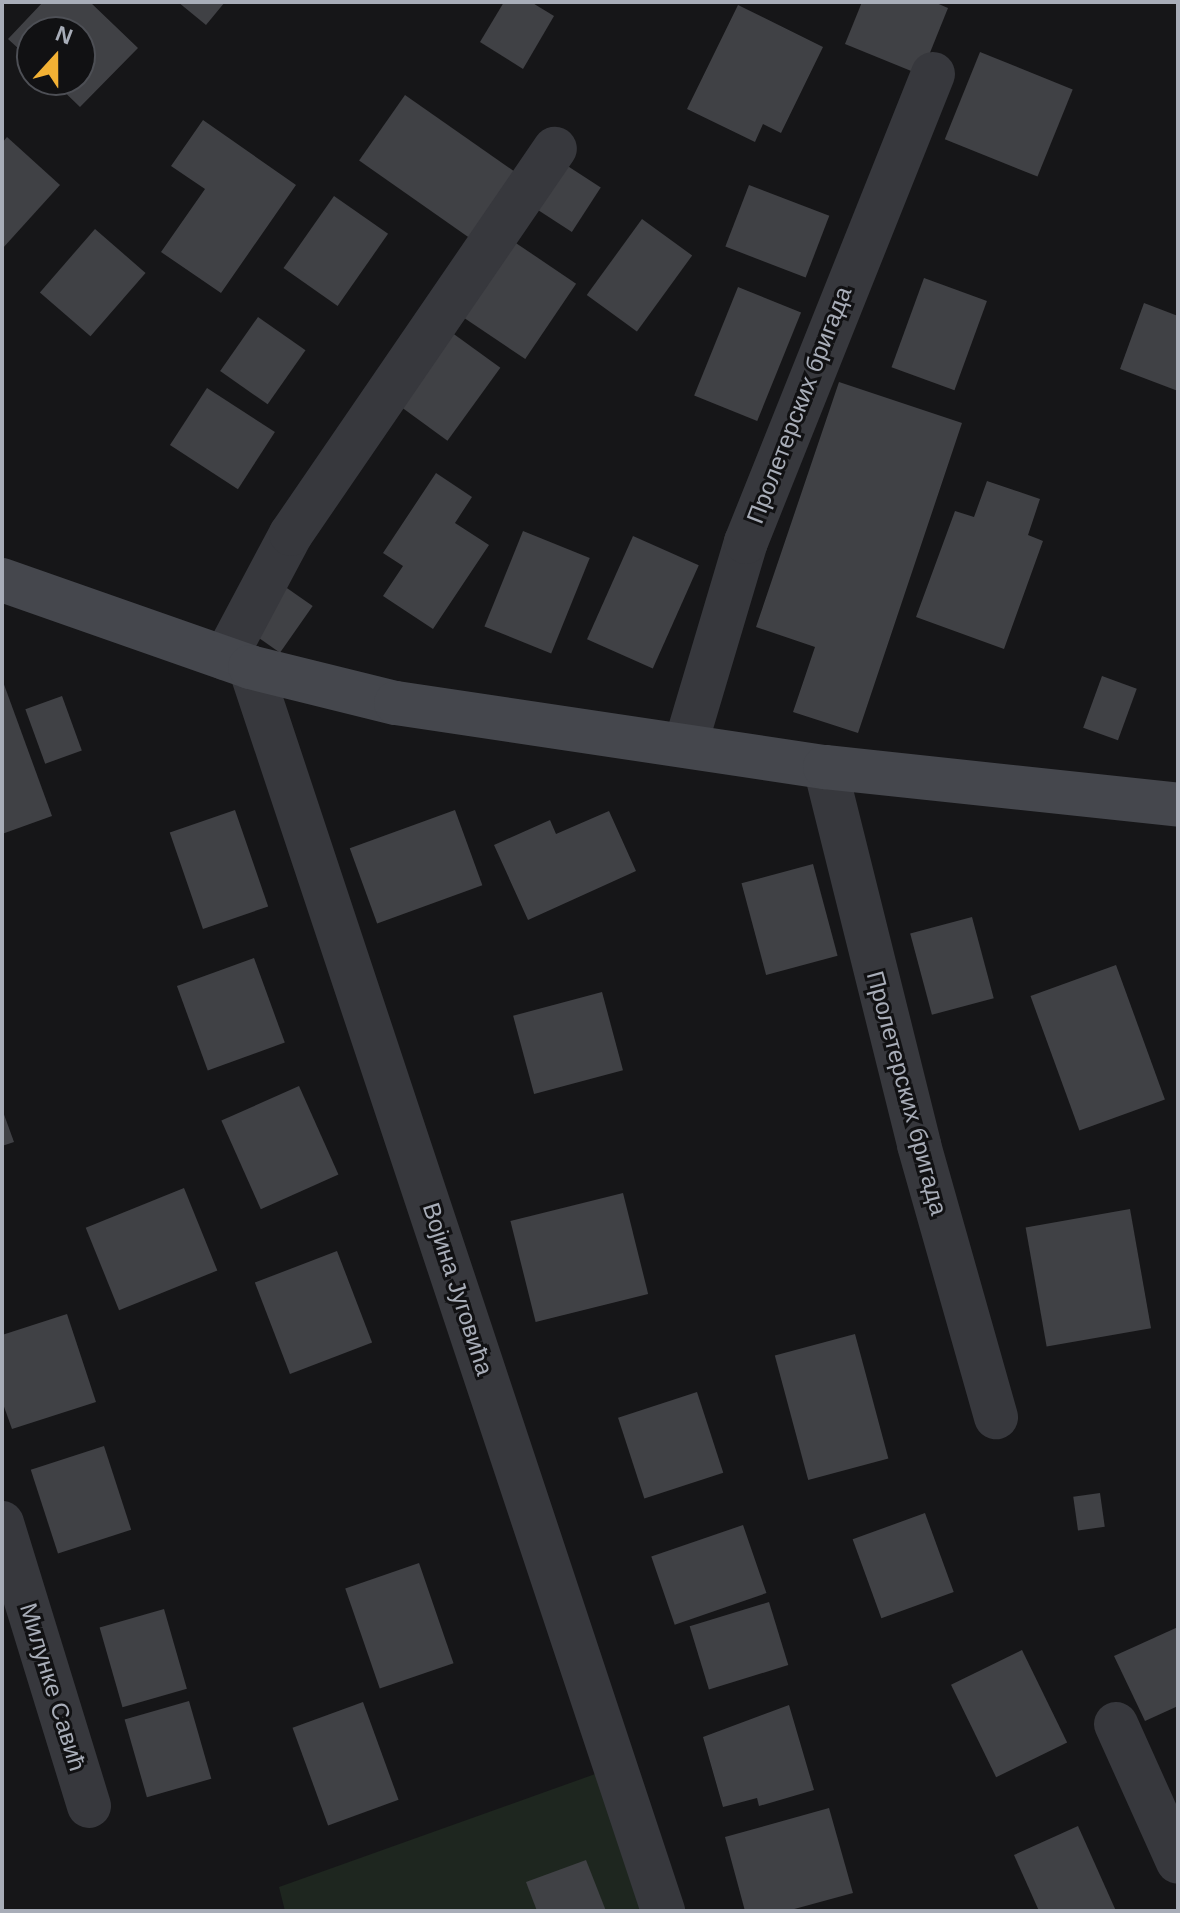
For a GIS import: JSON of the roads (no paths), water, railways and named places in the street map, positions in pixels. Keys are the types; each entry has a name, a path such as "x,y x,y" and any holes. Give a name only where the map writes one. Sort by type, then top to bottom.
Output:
{"street":[{"name":"Пролетерских бригада","path":"686,743 746,542 933,74"},
{"path":"237,662 291,534 555,149"},
{"path":"2,580 237,662 396,703 686,743 825,767 1178,805"},
{"name":"Војина Југовића","path":"237,662 663,1911"},
{"name":"Пролетерских бригада","path":"825,767 919,1145 996,1417"},
{"name":"Милунке Савић","path":"2,1523 89,1806"},
{"path":"1116,1724 1178,1862"}]}
